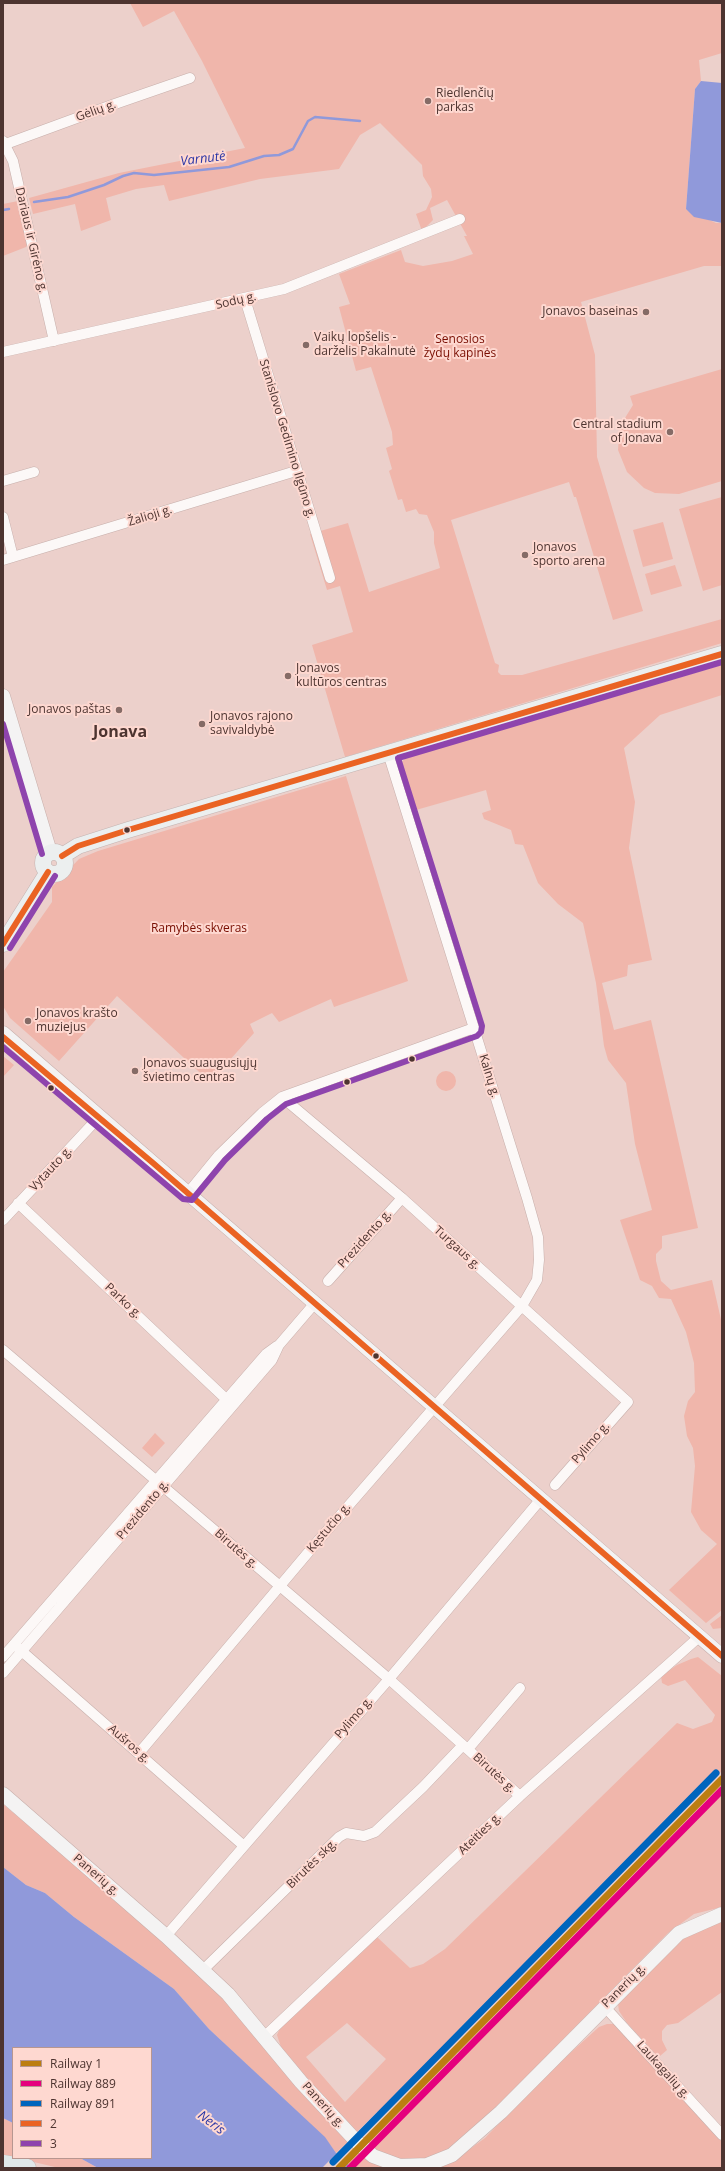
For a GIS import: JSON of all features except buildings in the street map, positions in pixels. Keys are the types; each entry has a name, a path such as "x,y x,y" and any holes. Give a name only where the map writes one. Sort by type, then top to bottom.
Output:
{"highway":[{"path":"3,2164 27,2168"}],"main road":[{"path":"3,944 48,872 44,866 43,860 56,854 78,846 722,654"},
{"path":"3,696 56,854"},
{"path":"4,1036 188,1193 699,1637 721,1654"},
{"name":"Panerių g.","path":"3,1794 166,1936 228,1994 265,2036 301,2082 367,2151 380,2159 400,2166 427,2165 452,2155 501,2112 604,2006 679,1933 722,1914"}],"street":[{"name":"Gėlių g.","path":"4,143 190,78"},
{"name":"Dariaus ir Girėno g.","path":"4,143 13,161 54,342"},
{"name":"Sodų g.","path":"3,352 54,342 284,289 460,219"},
{"name":"Stanislovo Gedimino Ilgūno g.","path":"245,299 285,435 330,578"},
{"name":"Žalioji g.","path":"3,560 296,471"},
{"path":"3,481 34,472"},
{"path":"3,517 14,557"},
{"name":"Kalnų g.","path":"388,753 538,1237 539,1260 537,1280 522,1306"},
{"path":"188,1193 219,1155 262,1113 282,1097 474,1028"},
{"name":"Turgaus g.","path":"282,1097 402,1198 628,1402"},
{"name":"Vytauto g.","path":"3,1220 99,1118"},
{"name":"Prezidento g.","path":"328,1281 402,1198"},
{"name":"Parko g.","path":"18,1203 183,1356 226,1399"},
{"name":"Prezidento g.","path":"159,1484 226,1399 266,1354 279,1345 315,1303"},
{"name":"Kęstučio g.","path":"139,1753 433,1406 522,1306"},
{"name":"Prezidento g.","path":"3,1673 17,1647 159,1484 272,1360 279,1345"},
{"name":"Birutės g.","path":"3,1350 388,1679 520,1796"},
{"name":"Pylimo g.","path":"555,1485 628,1402"},
{"name":"Pylimo g.","path":"166,1936 541,1499"},
{"name":"Ateities g.","path":"265,2036 520,1796 699,1637"},
{"name":"Prezidento g.","path":"3,1657 17,1647"},
{"name":"Aušros g.","path":"17,1647 244,1846"},
{"name":"Birutės g.","path":"465,1747 520,1688"},
{"name":"Birutės skg.","path":"203,1970 340,1837 346,1833 364,1836 375,1832 465,1747"},
{"name":"Laukagalių g.","path":"604,2006 722,2135"}],"green space":[{"name":"Senosios žydų kapinės","path":"130,3 722,3 722,53 699,60 701,81 695,89 686,209 716,223 722,223 722,266 704,266 581,302 595,355 597,457 643,611 613,620 576,497 574,497 569,482 451,520 495,663 499,665 498,672 501,675 522,675 722,619 722,643 345,757 312,645 353,632 340,586 327,590 310,534 348,523 369,592 440,568 434,543 434,532 427,515 419,514 416,509 406,512 402,499 398,500 389,471 392,469 386,448 393,445 392,432 371,367 356,371 339,307 350,304 339,274 401,250 405,262 423,266 452,261 473,254 464,236 467,236 447,200 430,208 433,220 422,231 416,214 426,210 432,197 431,189 423,176 422,165 380,123 360,135 339,169 260,179 169,201 164,185 136,189 106,198 111,220 81,231 75,204 33,214 29,198 119,173 245,148 202,61 174,11 143,27"},
{"path":"18,201 28,242 26,247 3,256 3,204"},
{"name":"Central stadium of Jonava","path":"722,369 722,481 679,494 655,493 644,488 627,472 618,450 620,426 633,405 630,396"},
{"path":"722,497 722,585 703,591 679,509"},
{"path":"663,522 673,559 643,567 633,530"},
{"path":"675,565 682,586 651,595 645,574"},
{"path":"722,665 722,695 660,715 624,748 635,802 629,848 652,960 628,965 627,976 602,983 614,1030 651,1020 698,1228 662,1236 662,1248 656,1254 656,1261 661,1281 671,1290 712,1280 722,1324 722,1610 706,1623 669,1590 717,1544 701,1530 691,1512 695,1466 693,1448 687,1436 684,1416 688,1401 695,1392 694,1363 686,1332 671,1299 659,1298 652,1286 640,1280 620,1220 652,1210 635,1144 626,1083 608,1060 604,1046 596,983 583,923 558,904 538,883 523,845 515,844 511,830 484,819 482,813 491,810 486,790 416,810 402,762 405,758"},
{"name":"Ramybės skveras","path":"346,776 408,981 334,1007 331,999 279,1022 272,1013 250,1024 254,1033 210,1082 117,996 59,1061 10,1018 3,1006 3,972 52,902 52,887 79,859 98,851"},
{"path":"3,1056 14,1065 3,1077"},
{"path":"446,1071 453,1074 456,1081 453,1088 446,1091 439,1088 436,1081 439,1074"},
{"path":"155,1433 165,1443 152,1457 142,1448"},
{"path":"722,1615 722,1628 713,1629 710,1624"},
{"path":"698,1657 722,1676 722,1771 379,2113 377,2112 355,2134 335,2113 281,2047 277,2035 280,2028 377,1937 410,1968 423,1964 445,1949 677,1723 693,1729 712,1722 715,1715 685,1680 668,1686 662,1683 661,1676 677,1665","holes":["347,2023 386,2059 345,2102 306,2057"]},
{"path":"722,1783 722,1907 694,1914 668,1933 472,2132 447,2151 424,2160 392,2158 377,2153 367,2144 455,2053 460,2058 462,2056 457,2051"},
{"path":"3,1800 4,1805 33,1829 37,1830 227,2001 350,2140 336,2153 324,2137 209,2029 174,1989 74,1917 45,1893 26,1885 3,1867"},
{"path":"722,1919 722,1992 678,2023 667,2025 662,2031 662,2040 667,2050 660,2056 656,2055 627,2023 619,2011 618,2004 682,1936"},
{"path":"607,2024 615,2024 697,2112 722,2142 722,2168 437,2168 463,2154 485,2138 548,2073 599,2027"},
{"path":"3,2118 12,2122 12,2157 3,2155"},
{"path":"360,2151 390,2168 352,2168 347,2163"},
{"path":"21,2159 82,2159 98,2168 59,2168"}],"water":[{"path":"701,81 722,83 722,223 694,217 686,209 695,89"},
{"name":"Neris","path":"3,1867 26,1885 45,1893 74,1917 174,1989 209,2029 325,2137 336,2153 352,2168 98,2168 82,2159 152,2159 152,2047 12,2047 12,2122 3,2118"}],"pier":[{"path":"338,2152 349,2162 343,2168 322,2168"}],"waterway":[{"name":"Varnutė","path":"34,202 68,197 134,173 154,175 229,167 264,156 279,155 293,149 308,121 315,117 360,121"},
{"name":"Varnutė","path":"3,210 9,209"}],"rail line":[{"name":"891","path":"333,2162 716,1773"},
{"name":"1","path":"339,2168 722,1779"},
{"name":"889","path":"350,2168 722,1790"}],"transit line":[{"name":"2","path":"62,856 78,846 128,830 722,654"},
{"name":"3","path":"3,1047 183,1199 192,1200 225,1160 267,1119 286,1104 477,1036 481,1032 482,1026 398,758 722,662"},
{"name":"3","path":"3,724 42,854"},
{"name":"2","path":"3,944 48,872"},
{"name":"3","path":"10,948 55,876"},
{"name":"2","path":"3,1037 153,1163 722,1656"}],"place":[{"name":"Riedlenčių parkas","path":"428,101"},
{"name":"Jonavos baseinas","path":"646,312"},
{"name":"Vaikų lopšelis - darželis Pakalnutė","path":"306,345"},
{"name":"Central stadium of Jonava","path":"670,432"},
{"name":"Jonavos sporto arena","path":"525,555"},
{"name":"Jonavos kultūros centras","path":"288,676"},
{"name":"Jonavos paštas","path":"119,710"},
{"name":"Jonavos rajono savivaldybė","path":"202,724"},
{"name":"Jonavos krašto muziejus","path":"28,1021"},
{"name":"Jonavos suaugusiųjų švietimo centras","path":"135,1071"}],"district":[{"name":"Jonava","path":"120,732"}]}
